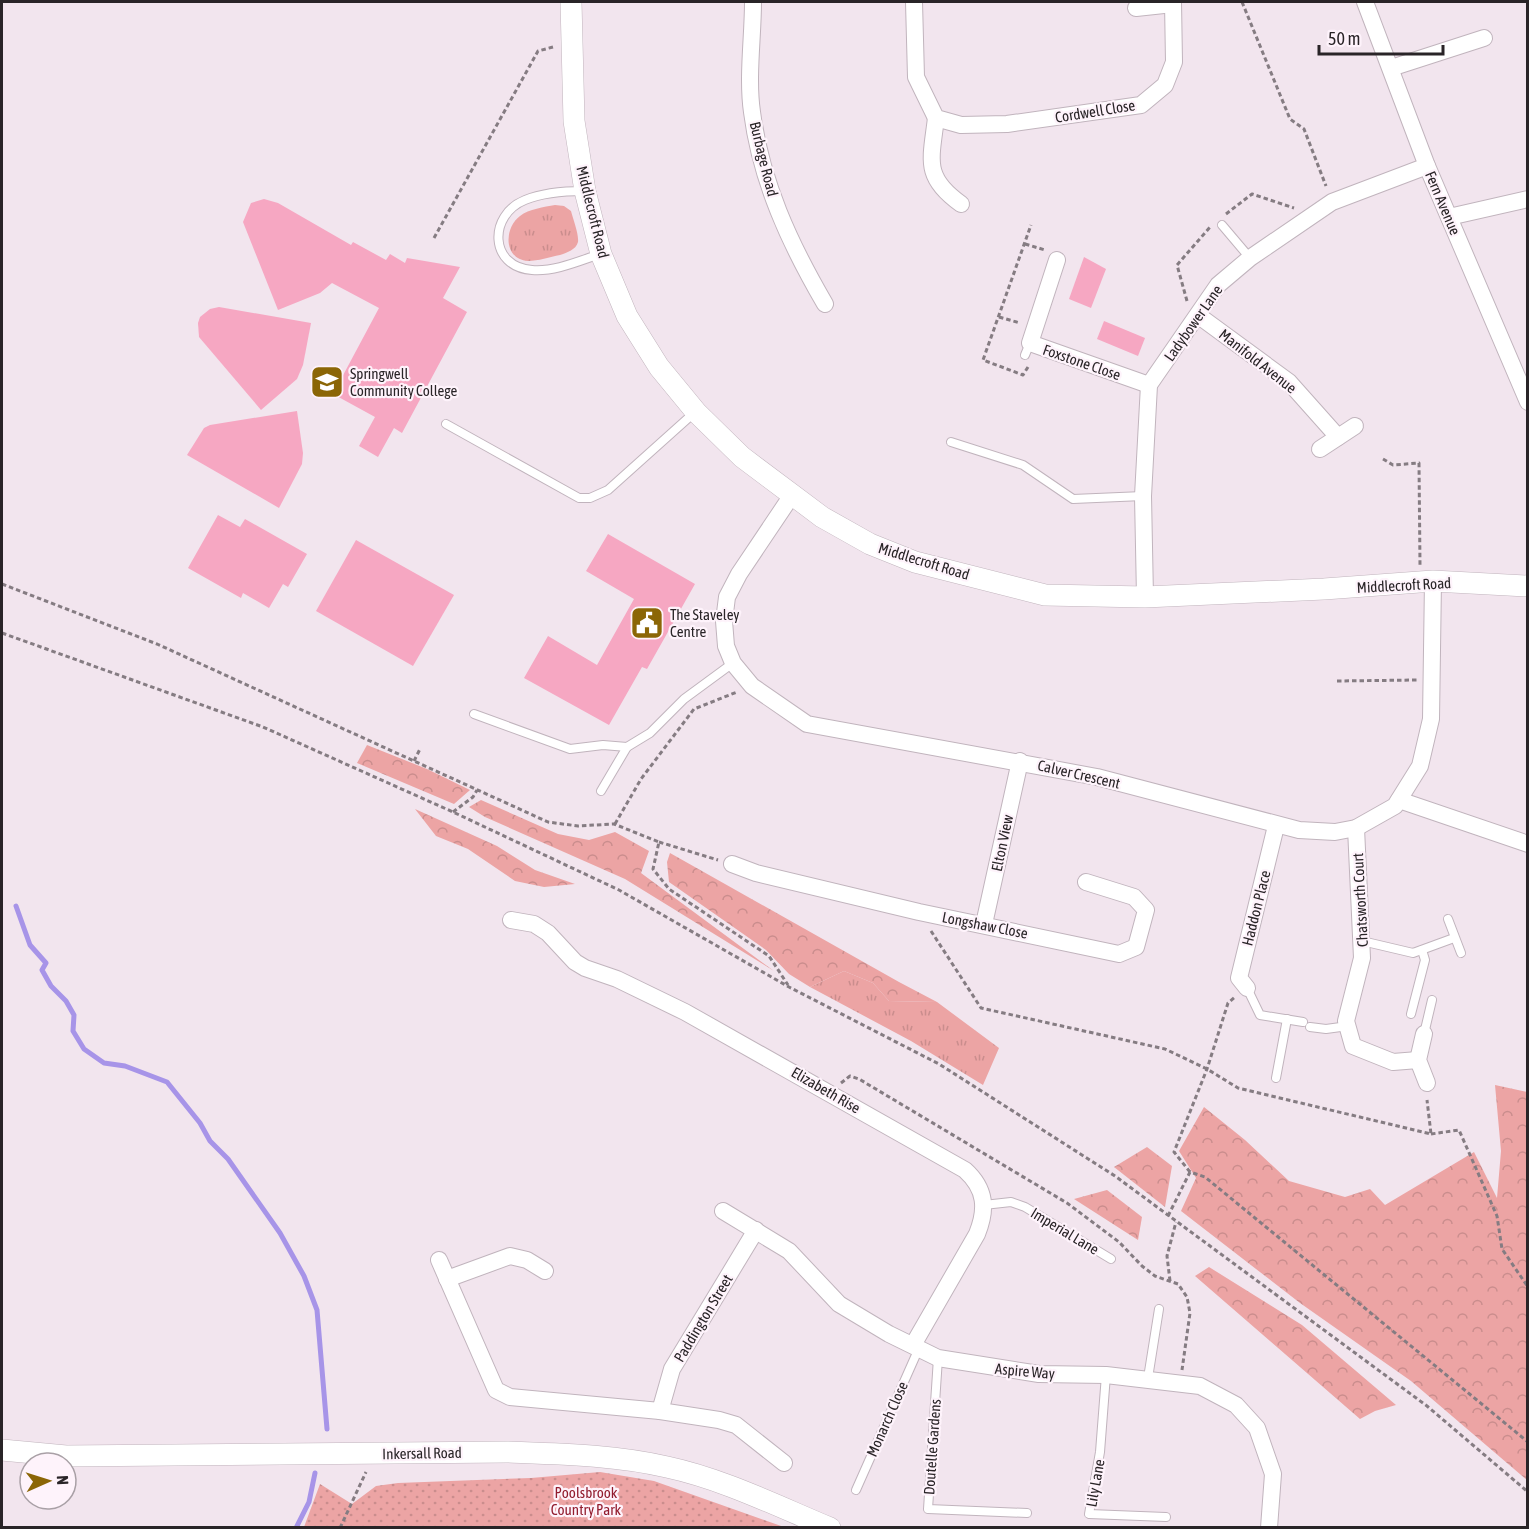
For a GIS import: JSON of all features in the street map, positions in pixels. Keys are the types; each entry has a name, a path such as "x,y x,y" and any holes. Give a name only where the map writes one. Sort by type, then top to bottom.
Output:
{"street":[{"name":"Middlecroft Road","path":"571,2 574,120 585,191 601,254 627,316 659,367 696,412 742,457 822,517 870,544 915,562 1045,596 1145,597 1324,590 1426,581 1527,586"},
{"name":"Burbage Road","path":"753,2 751,110 759,152 770,192 794,249 825,304"},
{"path":"914,2 916,77 936,118 932,150 933,177 942,190 961,204"},
{"name":"Fern Avenue","path":"1365,2 1427,166 1527,402"},
{"path":"1136,8 1173,3"},
{"name":"Cordwell Close","path":"936,118 961,125 1007,124 1141,105 1165,85 1174,62 1173,3"},
{"path":"1391,68 1484,38"},
{"name":"Ladybower Lane","path":"1149,385 1199,316 1218,285 1250,258 1332,202 1427,166"},
{"path":"1449,217 1527,199"},
{"name":"Foxstone Close","path":"1057,261 1033,344 1149,385"},
{"name":"Manifold Avenue","path":"1199,316 1289,382 1338,437"},
{"path":"1145,597 1143,496 1149,385"},
{"path":"1320,449 1355,426"},
{"name":"Calver Crescent","path":"792,495 739,574 728,597 724,621 726,646 732,663 752,686 807,724 1020,761 1097,777 1276,826 1299,830 1335,832 1356,828 1395,806 1420,766 1431,719 1426,581"},
{"name":"Elton View","path":"984,924 1020,761"},
{"path":"1399,800 1527,844"},
{"name":"Haddon Place","path":"1247,988 1239,978 1276,826"},
{"name":"Chatsworth Court","path":"1348,1026 1346,1021 1362,958 1356,828"},
{"name":"Longshaw Close","path":"732,864 756,873 919,912 1119,954 1136,947 1146,910 1134,897 1086,882"},
{"name":"Elizabeth Rise","path":"511,920 534,924 548,933 575,962 585,968 617,979 685,1011 965,1170 977,1181 984,1205"},
{"path":"1348,1026 1353,1046 1393,1062 1418,1060"},
{"path":"1424,1034 1418,1060 1427,1083"},
{"path":"916,1347 977,1234 985,1216 984,1205"},
{"name":"Aspire Way","path":"723,1211 789,1251 839,1304 938,1358 1039,1374 1148,1378 1200,1386 1236,1405 1257,1428 1273,1474 1269,1527"},
{"name":"Paddington Street","path":"660,1411 672,1369 756,1230"},
{"path":"447,1279 510,1256 527,1260 545,1271"},
{"path":"439,1260 496,1390 510,1397 660,1411 736,1425 784,1463"},
{"name":"Inkersall Road","path":"2,1450 66,1456 508,1452 630,1460 708,1479 830,1527"}],"lane":[{"path":"585,191 524,200 507,212 498,227 496,243 502,256 515,266 532,270 560,266 601,254"},
{"path":"1222,225 1250,258"},
{"path":"446,424 579,498 590,498 608,490 696,412"},
{"path":"951,442 1023,465 1073,499 1143,496"},
{"path":"601,791 627,747 650,733 684,699 732,663"},
{"path":"474,714 570,749 603,745 627,747"},
{"path":"1448,919 1461,952"},
{"path":"1362,940 1413,953 1454,938"},
{"path":"1411,1014 1425,960 1422,950"},
{"path":"1247,988 1260,1015 1326,1029 1348,1026"},
{"path":"1424,1034 1432,1000"},
{"path":"1276,1077 1287,1019"},
{"name":"Imperial Lane","path":"984,1205 1011,1202 1025,1207 1111,1258"},
{"path":"1148,1378 1160,1309"},
{"name":"Monarch Close","path":"856,1490 916,1347"},
{"name":"Doutelle Gardens","path":"938,1358 928,1509 1027,1513"},
{"name":"Lily Lane","path":"1106,1375 1100,1452 1089,1514 1166,1516"}],"path":[{"path":"1242,2 1290,119 1304,129 1332,202"},
{"path":"434,238 538,51 572,43"},
{"path":"999,317 1042,354 1033,356 1023,375 983,360 1031,225"},
{"path":"1383,459 1393,465 1419,463 1426,581"},
{"path":"2,584 157,644 548,822 578,826 614,824 659,842 732,864"},
{"path":"2,633 263,727 453,812 619,890 789,987 939,1064 1115,1176 1427,1406 1527,1492"},
{"path":"1337,681 1431,680"},
{"path":"614,824 641,779 694,709 752,686"},
{"path":"414,761 420,749"},
{"path":"453,812 477,790"},
{"path":"659,842 654,869 669,889 770,956 789,987"},
{"path":"919,912 981,1008 1166,1049 1207,1069 1238,1088 1431,1134 1459,1130 1497,1216 1502,1249 1527,1287"},
{"path":"1247,988 1228,1003 1207,1069 1174,1152 1190,1172 1205,1177 1527,1442"},
{"path":"1430,1113 1431,1134"},
{"path":"1168,1216 1190,1172"},
{"path":"1170,1281 1167,1256 1176,1222"},
{"path":"340,1527 375,1454"}],"green space":[{"path":"555,205 564,206 571,211 578,239 575,247 562,254 536,260 528,261 514,255 510,249 509,235 515,221 528,212"},
{"path":"367,745 427,769 470,790 454,804 357,763"},
{"path":"481,800 558,834 589,840 615,832 649,851 641,873 774,971 625,879 485,817 469,807"},
{"path":"415,809 497,846 535,870 575,884 544,887 515,881 468,849 436,836"},
{"path":"670,853 937,1002 889,1001 873,983 844,971 810,987 789,974 766,950 669,882 667,862"},
{"path":"844,971 873,983 889,1001 937,1002 999,1048 983,1085 911,1041 810,987"},
{"path":"1495,1085 1527,1092 1527,1480 1411,1381 1300,1303 1181,1211 1196,1178 1179,1151 1204,1107 1245,1140 1289,1181 1345,1197 1370,1189 1385,1205 1474,1152 1497,1198 1501,1151"},
{"path":"1147,1147 1172,1166 1165,1207 1114,1167"},
{"path":"1107,1190 1142,1217 1138,1240 1074,1199"},
{"path":"1209,1267 1302,1325 1396,1405 1375,1411 1360,1419 1195,1276"},
{"name":"Poolsbrook Country Park","path":"600,1472 654,1481 784,1527 304,1527 320,1484 352,1504 376,1486 398,1483 531,1478"}],"building":[{"path":"264,199 278,203 351,245 353,242 386,260 390,254 405,263 407,258 460,267 443,298 467,312 402,433 394,428 378,457 359,446 375,417 333,394 379,308 332,283 320,293 278,310 243,222 251,203"},
{"path":"1084,257 1106,269 1091,308 1069,299"},
{"path":"219,307 311,323 303,365 297,379 261,410 199,337 200,317 210,309"},
{"path":"1104,321 1145,338 1138,356 1097,339"},
{"path":"297,411 303,453 302,464 279,508 187,455 204,428 210,425"},
{"path":"218,515 240,527 245,519 307,554 288,587 283,584 269,608 243,593 241,598 188,568"},
{"path":"608,534 695,584 647,669 642,667 609,725 524,678 548,636 597,665 634,599 586,571"},
{"path":"356,540 454,595 413,666 316,611"}],"waterway":[{"path":"16,906 30,945 46,963 42,970 51,986 66,1001 74,1015 73,1031 84,1049 104,1063 125,1066 167,1082 200,1123 210,1141 228,1159 280,1233 304,1276 317,1310 327,1429"},
{"path":"296,1528 309,1502 315,1473"}],"place":[{"name":"Springwell Community College","path":"327,382"},
{"name":"The Staveley Centre","path":"647,623"}]}
